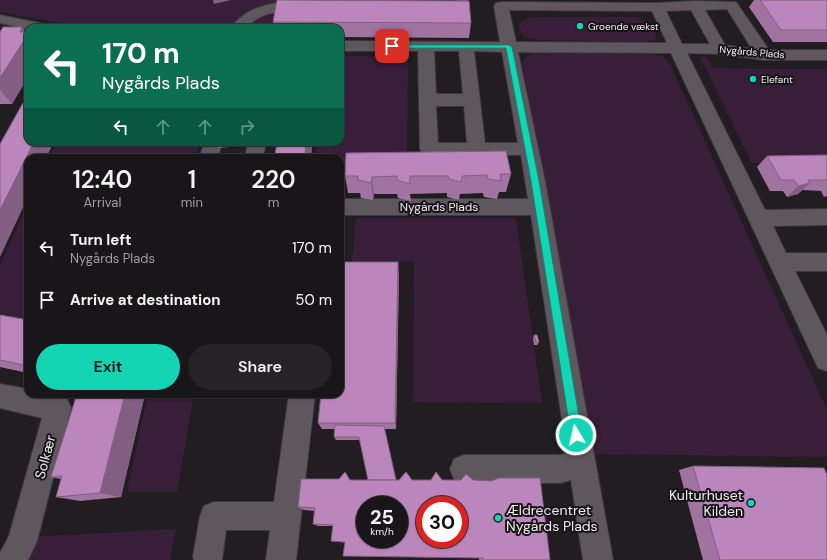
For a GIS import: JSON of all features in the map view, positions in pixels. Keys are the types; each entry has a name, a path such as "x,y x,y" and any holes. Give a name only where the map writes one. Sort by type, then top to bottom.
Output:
{"street":[{"path":"695,5 720,49"},
{"path":"598,560 529,149 501,6 657,7 731,5 764,55"},
{"path":"241,24 248,16 271,8 321,7"},
{"path":"657,7 827,360"},
{"path":"0,19 24,24"},
{"name":"Nygårds Plads","path":"344,46 676,48 720,49 764,55 827,55"},
{"path":"426,46 428,149 529,149"},
{"path":"466,46 477,149"},
{"path":"427,100 472,100"},
{"name":"Nygårds Plads","path":"344,208 539,207"},
{"path":"758,218 827,217"},
{"path":"780,262 827,262"},
{"name":"Solkær","path":"0,396 58,408 22,541 12,560"},
{"path":"281,560 301,398"},
{"path":"464,469 560,469 581,463"},
{"path":"208,557 214,516 286,516"}],"shaded area":[{"path":"0,0 278,0 272,24 67,24 0,12"},
{"path":"531,17 636,17 651,24 657,39 645,42 537,40 523,37 518,24"},
{"path":"533,52 655,54 665,58 670,64 827,410 827,457 595,454 522,62"},
{"path":"344,56 408,57 407,156 507,156 509,167 344,168 344,154 315,154 316,146 344,146"},
{"path":"700,57 706,57 713,68 827,69 827,162 752,163"},
{"path":"55,146 199,146 197,154 51,154"},
{"path":"24,213 24,322 0,317 0,265"},
{"path":"356,218 516,218 542,403 413,402 414,261 352,261"},
{"path":"147,398 193,398 177,492 127,492"},
{"path":"176,529 170,560 0,560 34,537"}],"building":[{"path":"277,0 469,1 471,23 273,22"},
{"path":"760,0 827,0 827,30 781,30"},
{"path":"3,27 22,27 20,32 24,32 24,40 0,78 0,32"},
{"path":"24,101 24,146 32,146 28,154 24,154 24,162 0,210 0,144"},
{"path":"276,146 306,146 305,154 275,154"},
{"path":"506,151 511,174 500,174 501,181 488,179 487,175 462,176 461,182 449,179 448,176 410,176 410,184 397,180 397,176 372,177 371,183 358,180 358,176 345,176 346,153"},
{"path":"827,155 827,180 808,180 810,183 798,186 794,180 781,180 767,156"},
{"path":"344,262 398,262 395,423 318,423 321,398 344,398"},
{"path":"0,315 24,319 24,365 0,360"},
{"path":"534,335 537,335 539,342 536,342"},
{"path":"76,398 124,398 100,493 56,497 62,476 51,477"},
{"path":"335,425 384,426 396,480 368,480 359,437 334,437"},
{"name":"Kulturhuset Kilden","path":"693,466 824,468 827,475 827,560 720,560"},
{"name":"Ældrecentret Nygårds Plads","path":"345,472 350,480 399,480 406,472 412,480 431,480 436,472 442,480 461,480 466,474 473,480 491,481 499,478 540,478 550,560 483,560 483,558 343,556 345,542 331,541 333,525 313,524 315,508 298,507 301,479 339,479"}],"place":[{"name":"Groende vækst","path":"580,26"},
{"name":"Elefant","path":"753,79"},
{"name":"Kulturhuset Kilden","path":"751,503"},
{"name":"Ældrecentret Nygårds Plads","path":"498,518"}],"route":[{"path":"392,46 509,47 535,181 576,435"}]}
